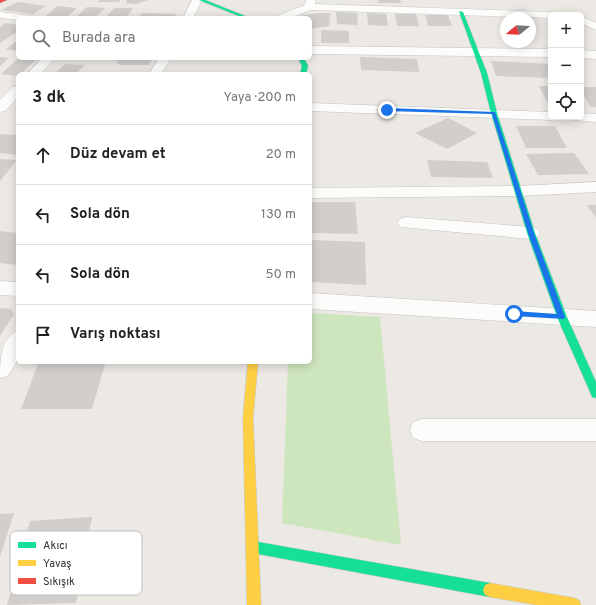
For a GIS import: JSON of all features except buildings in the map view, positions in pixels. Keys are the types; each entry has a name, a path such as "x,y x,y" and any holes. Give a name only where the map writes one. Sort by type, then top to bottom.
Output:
{"street":[{"path":"0,2 4,0"},
{"path":"189,16 197,0"},
{"path":"201,0 243,16"},
{"path":"285,16 310,4 548,15"},
{"path":"461,12 484,73 494,113 531,233 562,317 596,394"},
{"path":"0,16 16,17"},
{"path":"584,18 596,17"},
{"path":"584,20 596,28"},
{"path":"312,50 548,53"},
{"path":"584,54 596,55"},
{"path":"35,72 47,60"},
{"path":"156,72 164,60"},
{"path":"301,60 305,66 304,72"},
{"path":"0,108 14,87"},
{"path":"312,107 548,116"},
{"path":"584,117 596,118"},
{"path":"312,193 519,191 596,187"},
{"path":"406,223 531,233"},
{"path":"0,288 16,289"},
{"path":"312,301 596,319"},
{"path":"0,369 16,343"},
{"path":"253,364 248,418 254,605"},
{"path":"422,430 596,430"},
{"path":"252,547 574,605"}],"green space":[{"path":"312,313 380,317 401,545 282,523 288,364 312,364"}],"traffic: fast":[{"path":"201,0 243,16"},
{"path":"461,12 484,73 494,113 531,233 562,317 596,394"},
{"path":"302,60 305,66 304,72"},
{"path":"252,547 490,590"}],"traffic: slow":[{"path":"253,364 248,418 254,605"},
{"path":"490,590 574,605"}],"traffic: jam":[{"path":"0,2 5,0"}],"route":[{"path":"387,110 494,113 531,233 562,317 514,314"}]}
